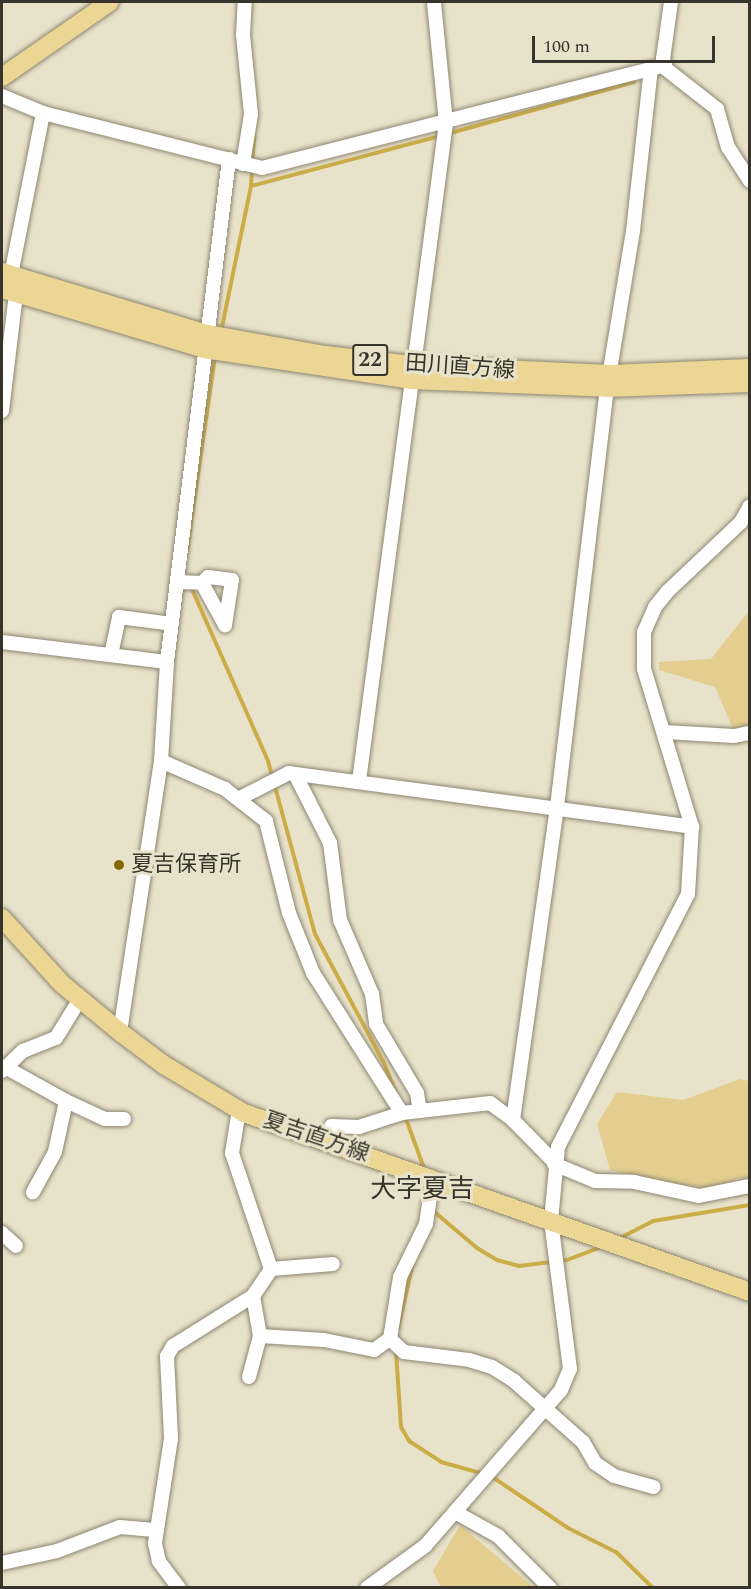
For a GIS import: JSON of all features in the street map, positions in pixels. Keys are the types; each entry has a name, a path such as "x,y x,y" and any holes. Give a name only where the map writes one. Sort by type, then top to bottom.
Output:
{"main road":[{"path":"2,77 110,2"},
{"name":"田川直方線","path":"8,283 206,341 412,372 609,381 750,383"},
{"name":"田川直方線","path":"609,381 750,368"},
{"name":"夏吉直方線","path":"2,918 80,999 120,1032 164,1065 238,1110 750,1292"}],"street":[{"path":"243,164 251,114 243,35 245,2"},
{"path":"359,781 446,123 434,2"},
{"path":"513,1120 557,807 609,381 671,2"},
{"path":"2,96 43,113 262,168 660,68"},
{"path":"660,68 717,109 728,147 750,182"},
{"path":"2,411 8,283 43,113"},
{"path":"120,1032 161,761 167,662 229,159"},
{"path":"367,1587 425,1546 561,1390 570,1369 551,1221 554,1163 558,1147 688,894 692,827 644,669 644,632 655,608 668,591 741,522 750,506"},
{"path":"177,582 202,583"},
{"path":"111,655 119,617 172,624"},
{"path":"2,642 167,662"},
{"path":"665,732 734,736 750,733"},
{"path":"161,761 240,798 266,821 286,904 313,973 402,1113"},
{"path":"295,774 330,843 340,920 372,994 376,1024 417,1093 420,1111"},
{"path":"240,798 295,774 557,807 692,827"},
{"path":"80,999 56,1038 23,1051 3,1069 105,1119 124,1119"},
{"path":"33,1192 55,1152 66,1101"},
{"path":"331,1126 359,1128 402,1113 490,1103 513,1120 554,1163 595,1181 634,1182 699,1196 750,1186"},
{"path":"238,1110 232,1153 271,1269"},
{"path":"260,1336 324,1340 374,1350 390,1339 400,1277 426,1224 433,1178"},
{"path":"2,1233 16,1246"},
{"path":"271,1269 333,1264"},
{"path":"179,1587 159,1561 157,1530 171,1438 167,1356 173,1346 253,1296 271,1269"},
{"path":"249,1377 260,1336 253,1296"},
{"path":"390,1339 404,1352 469,1360 492,1367 583,1442 595,1463 614,1476 654,1487"},
{"path":"455,1512 498,1536 550,1587"},
{"path":"2,1563 57,1551 120,1527 157,1530"}],"shaded area":[{"path":"749,611 749,725 733,729 715,687 659,670 659,662 711,659"},
{"path":"740,1079 749,1081 749,1179 741,1178 699,1191 610,1170 597,1124 617,1092 683,1100"},
{"path":"460,1525 533,1587 441,1587 433,1571"}],"waterway":[{"path":"447,134 634,82"},
{"path":"221,332 251,186 254,135"},
{"path":"251,186 440,136"},
{"path":"187,551 215,356"},
{"path":"191,587 268,761 315,934 384,1063 396,1092"},
{"path":"405,1116 425,1171"},
{"path":"618,1239 653,1221 750,1205"},
{"path":"431,1209 477,1248 497,1260 519,1266 567,1260 603,1246"},
{"path":"398,1329 413,1263"},
{"path":"396,1351 401,1427 409,1441 441,1462 484,1474"},
{"path":"491,1476 568,1528 616,1552 653,1588"}],"place":[{"name":"夏吉保育所","path":"119,865"}],"district":[{"name":"大字夏吉","path":"422,1190"}]}
